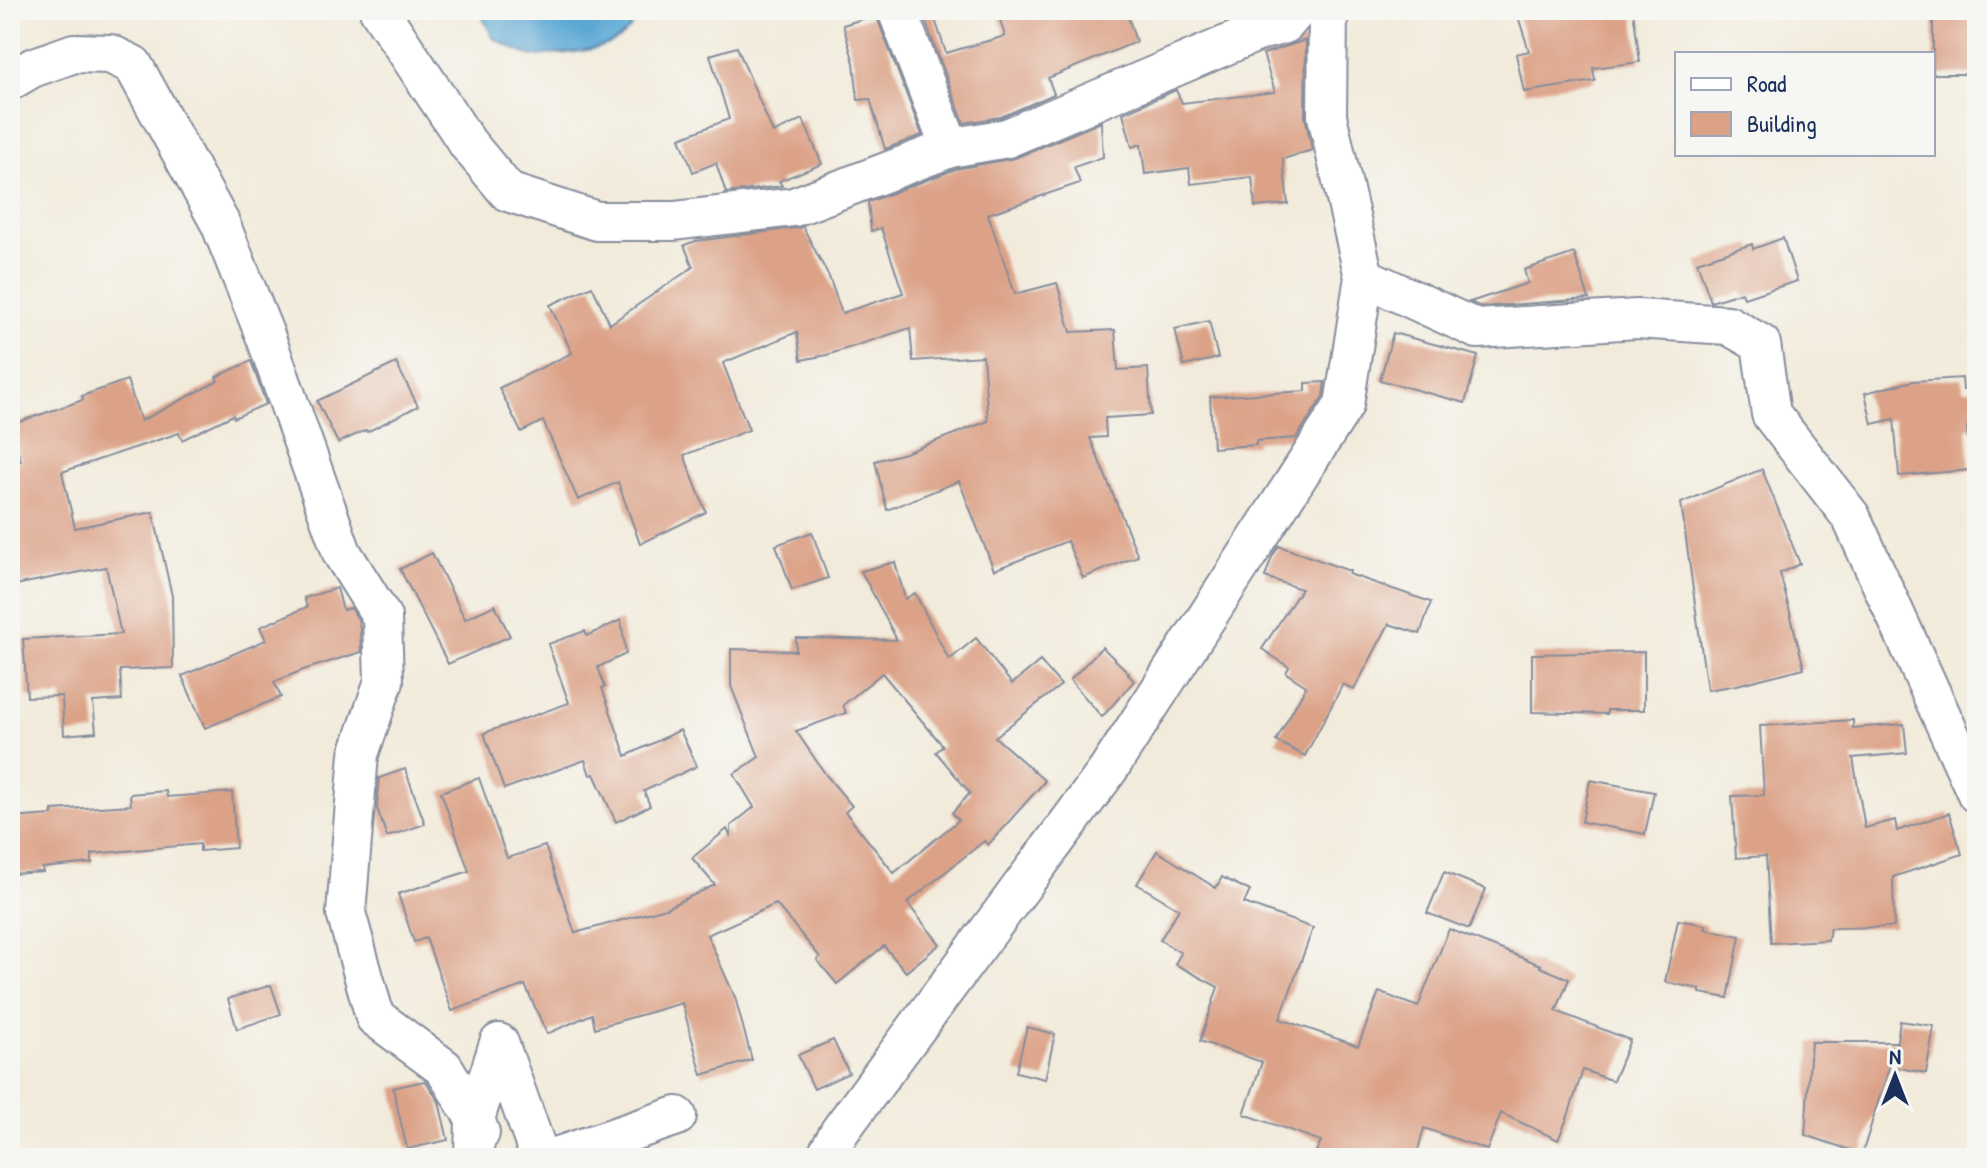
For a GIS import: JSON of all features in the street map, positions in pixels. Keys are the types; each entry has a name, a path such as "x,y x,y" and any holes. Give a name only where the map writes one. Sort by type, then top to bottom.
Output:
{"street":[{"path":"379,10 468,144 508,192 597,221 674,221 794,207 950,148 1007,138 1248,36 1285,24 1297,10"},
{"path":"897,10 950,148"},
{"path":"825,1158 840,1131 1108,770 1344,405 1364,277 1327,116 1328,10"},
{"path":"10,81 32,68 74,53 110,54 133,65 220,223 266,338 342,553 382,617 384,681 359,754 346,913 375,1017 444,1068 475,1119 487,1158"},
{"path":"1364,277 1477,329 1637,319 1728,325 1761,344 1771,414 1851,517 1977,794"},
{"path":"474,1158 475,1119 499,1043 540,1158"},
{"path":"553,1158 677,1116"}],"water":[{"path":"479,10 638,10 627,32 607,45 536,56 493,38"}],"building":[{"path":"921,10 932,10 946,53 1005,36 997,10 1126,10 1136,42 1048,78 1054,94 1001,117 964,123"},
{"path":"1516,10 1633,10 1640,62 1593,68 1595,81 1524,92 1516,54 1529,51"},
{"path":"1933,10 1977,10 1977,74 1935,74"},
{"path":"876,15 922,135 885,149 870,99 858,100 854,63 843,25"},
{"path":"1306,40 1305,116 1312,150 1283,159 1288,204 1255,207 1252,177 1191,184 1189,168 1145,174 1141,144 1132,147 1123,113 1176,90 1182,103 1275,92 1263,54"},
{"path":"737,47 773,133 803,119 822,164 779,181 782,186 726,193 716,163 693,172 680,138 729,119 710,55"},
{"path":"1101,122 1103,157 1074,167 1080,183 988,214 1015,294 1057,283 1071,332 1115,330 1118,370 1148,368 1151,415 1105,418 1106,437 1090,438 1138,556 1083,578 1067,541 994,570 959,481 887,510 875,461 905,453 988,421 983,356 913,361 910,328 827,355 801,360 797,332 723,363 749,430 684,455 706,512 640,544 618,482 578,500 543,421 521,432 499,388 572,353 550,305 592,286 610,324 693,267 684,245 696,241 803,227 829,277 842,313 903,293 881,228 871,231 868,202 956,169 1015,158"},
{"path":"1783,238 1797,281 1744,298 1742,292 1711,302 1697,262 1752,244 1753,249"},
{"path":"1574,253 1589,299 1481,307 1470,302 1528,283 1524,270"},
{"path":"1209,321 1218,358 1184,366 1175,329"},
{"path":"1393,333 1478,356 1465,403 1380,380"},
{"path":"251,361 266,404 234,418 233,415 182,440 179,433 62,472 75,528 153,512 172,596 173,668 120,670 122,700 93,702 96,732 64,735 62,696 27,697 23,639 121,634 106,567 10,586 10,462 21,461 10,425 83,400 82,396 127,380 141,421 218,381 216,377"},
{"path":"396,363 418,406 338,443 317,401"},
{"path":"1962,378 1963,390 1977,390 1977,427 1967,427 1970,470 1899,476 1894,419 1872,424 1865,393 1913,381"},
{"path":"1325,382 1323,397 1296,438 1213,448 1210,397 1306,391 1306,383"},
{"path":"1762,469 1800,564 1780,573 1804,668 1707,690 1681,503"},
{"path":"812,532 828,578 792,590 776,545"},
{"path":"1279,546 1431,602 1420,634 1389,624 1354,690 1343,684 1305,756 1276,741 1306,686 1286,673 1289,667 1262,649 1301,589 1265,577"},
{"path":"432,553 465,619 495,605 510,636 448,664 400,569"},
{"path":"895,562 905,599 915,593 949,660 976,638 1012,684 1040,661 1061,685 995,737 1045,781 988,845 984,841 907,903 940,944 906,972 884,946 837,984 817,960 820,957 776,904 707,935 735,997 752,1060 702,1075 682,1003 595,1028 592,1014 547,1034 525,985 452,1011 426,938 414,942 398,894 469,871 441,792 479,778 507,858 545,846 575,933 666,908 715,885 692,858 727,829 731,837 731,826 754,807 734,774 759,757 731,686 731,649 796,651 796,638 897,640 861,571","holes":["882,673 943,746 936,752 970,793 952,813 959,820 894,873 845,812 852,806 796,731 846,713 843,705"]},
{"path":"337,588 343,610 351,608 358,619 361,652 274,682 281,697 205,728 182,676 266,640 260,627 307,607 304,598"},
{"path":"621,620 626,654 598,667 605,687 602,688 626,756 680,730 697,766 644,791 650,806 616,822 585,760 504,789 484,733 569,703 548,644 585,631 587,636"},
{"path":"1102,647 1134,681 1102,717 1070,680"},
{"path":"1644,652 1644,710 1607,710 1607,714 1532,712 1532,654"},
{"path":"1853,720 1853,728 1904,724 1907,753 1853,758 1865,828 1895,820 1897,831 1949,813 1962,854 1893,877 1894,927 1830,928 1828,940 1771,943 1766,856 1736,858 1732,796 1764,795 1760,726"},
{"path":"405,769 425,824 387,837 377,808 379,778"},
{"path":"1590,780 1654,792 1645,834 1582,822"},
{"path":"166,791 167,797 232,792 236,848 200,851 200,844 92,854 92,863 42,868 43,872 10,874 10,818 52,815 52,810 131,805 130,794"},
{"path":"1157,851 1216,888 1222,877 1250,891 1244,903 1313,928 1280,1019 1358,1046 1379,992 1418,1007 1449,929 1569,979 1556,1011 1630,1040 1613,1081 1583,1070 1558,1140 1501,1113 1487,1150 1424,1128 1416,1158 1313,1158 1321,1141 1244,1114 1262,1062 1200,1041 1218,987 1175,964 1181,953 1160,940 1179,909 1137,884"},
{"path":"1444,872 1486,889 1469,929 1427,913"},
{"path":"1678,920 1740,936 1728,998 1665,982"},
{"path":"271,985 281,1014 237,1029 228,999"},
{"path":"1900,1021 1934,1026 1926,1073 1893,1067"},
{"path":"1027,1027 1055,1034 1045,1079 1016,1072"},
{"path":"833,1040 849,1073 814,1089 798,1055"},
{"path":"1811,1042 1897,1042 1862,1154 1805,1135"},
{"path":"424,1081 439,1102 448,1140 407,1149 393,1088"}]}
